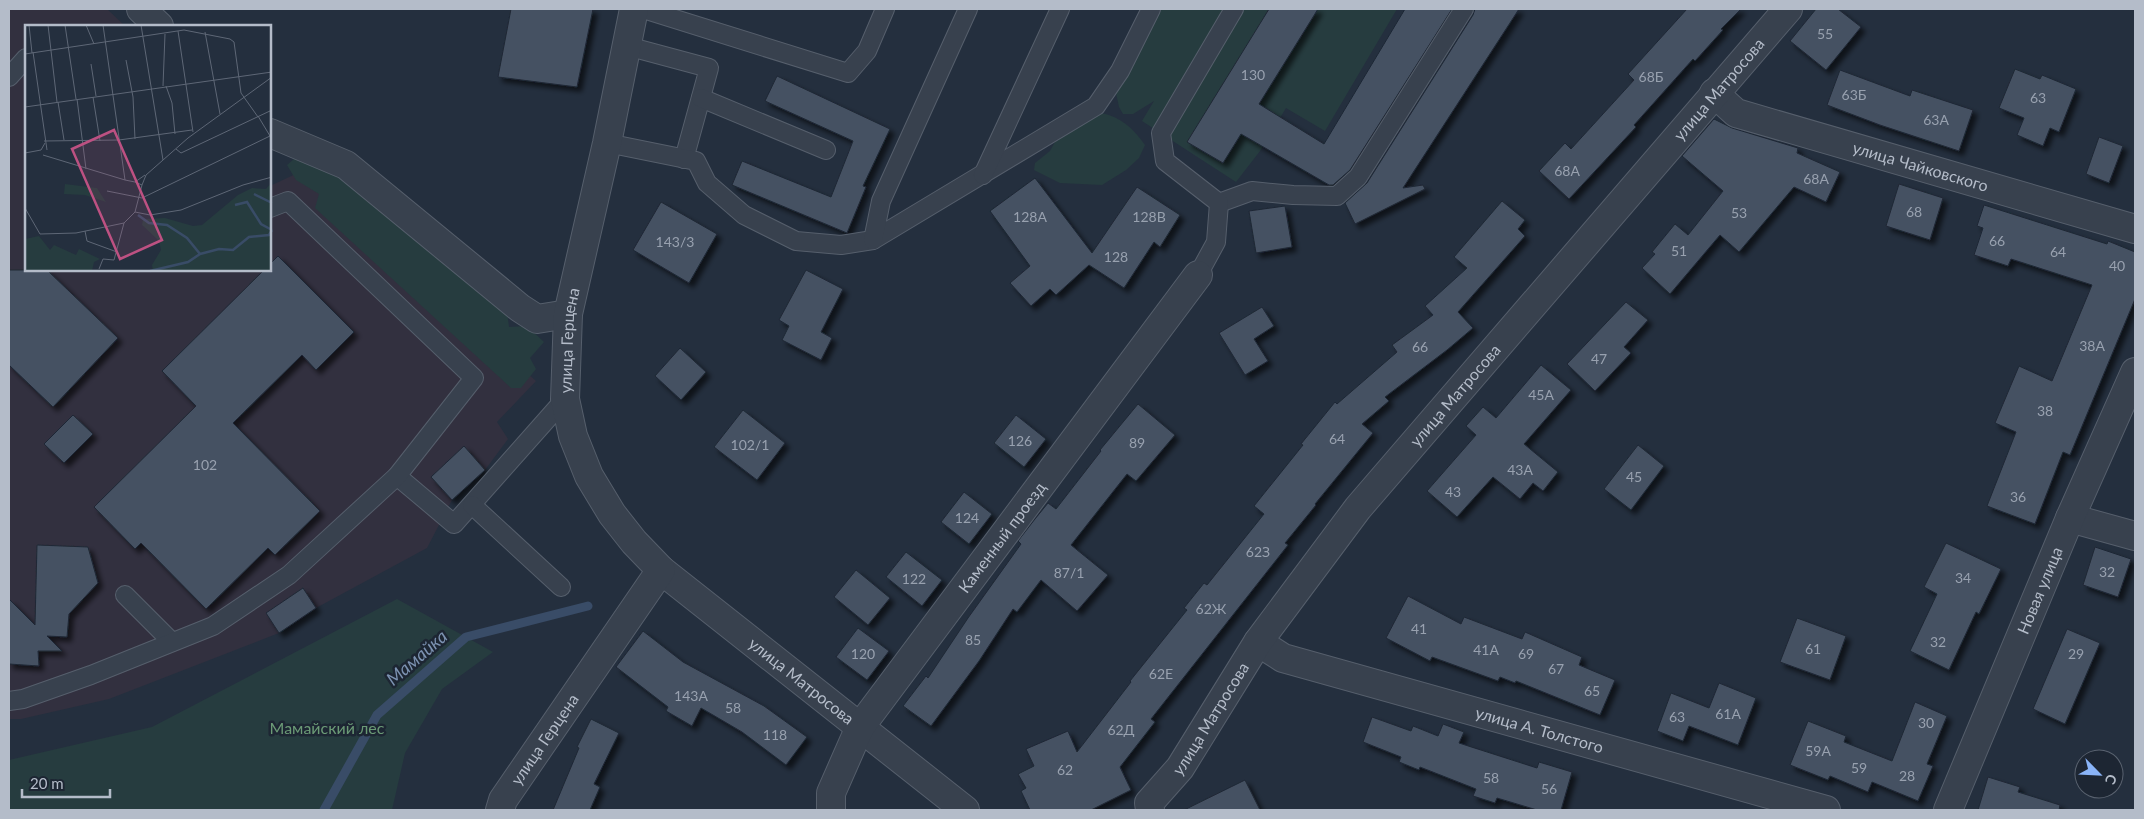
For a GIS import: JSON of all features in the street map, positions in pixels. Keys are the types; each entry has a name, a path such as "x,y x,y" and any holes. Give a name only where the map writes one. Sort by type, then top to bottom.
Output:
{"street":[{"path":"141,9 158,25"},
{"name":"улица Герцена","path":"500,810 503,800 661,570 634,542 612,514 589,476 573,436 565,400 568,314 607,144 634,9"},
{"name":"улица Матросова","path":"1147,808 1180,768 1258,642 1358,508 1788,9"},
{"name":"улица Чайковского","path":"1714,93 1736,113 2135,229"},
{"path":"271,132 346,165 520,308 537,319 568,314"},
{"name":"Каменный проезд","path":"832,810 831,793 860,727 1198,275"},
{"name":"Новая улица","path":"1948,810 2070,518 2135,372"},
{"path":"2070,518 2135,536"},
{"name":"улица Матросова","path":"661,570 965,810"},
{"name":"улица А. Толстого","path":"1258,642 1283,658 1826,810"}],"lane":[{"path":"643,9 848,73 867,51 885,9"},
{"path":"873,240 881,201 968,9"},
{"path":"983,175 1060,9"},
{"path":"607,144 696,161 707,183 744,215 796,241 841,245 873,240 1096,106 1120,71 1151,9"},
{"path":"1219,203 1165,161 1161,133 1234,9"},
{"path":"1219,203 1252,191 1293,196 1337,196 1358,177 1464,9"},
{"path":"627,46 709,68 684,159"},
{"path":"9,78 25,59"},
{"path":"701,98 826,150"},
{"path":"9,701 23,699 91,675 213,626 289,575 398,476 474,378 288,201 271,208"},
{"path":"1198,275 1216,242 1219,203"},
{"path":"398,476 454,524 565,400"},
{"path":"472,504 561,587"},
{"path":"125,594 172,642"}],"shaded area":[{"path":"9,9 107,9 124,25 25,25 25,271 271,271 271,186 302,171 536,381 497,422 508,439 485,470 452,500 427,548 316,608 279,633 109,699 21,719 9,719"}],"green space":[{"path":"1159,9 1397,9 1325,131 1286,108 1260,151 1236,182 1142,121 1154,101 1133,114 1123,114 1119,107 1116,93"},
{"path":"1101,113 1121,120 1136,133 1145,145 1139,158 1126,170 1102,185 1060,183 1034,170 1035,163 1050,151 1055,142"},
{"path":"295,158 337,172 507,312 509,327 527,326 544,342 530,358 536,369 521,388 511,388 315,208 319,194 296,180 287,165"},
{"name":"Мамайский лес","path":"397,599 493,652 442,689 405,753 392,810 9,810 9,760 152,727"}],"building":[{"path":"511,9 593,9 577,87 498,77"},
{"path":"1269,9 1318,9 1259,104 1324,144 1405,9 1452,9 1350,170 1333,185 1329,185 1241,134 1223,163 1187,142"},
{"path":"1475,9 1519,9 1403,188 1423,185 1425,189 1355,224 1345,203 1367,183"},
{"path":"1687,9 1741,9 1721,29 1723,30 1695,61 1693,59 1634,125 1636,127 1569,199 1539,171 1565,143 1571,149 1634,80 1628,74"},
{"path":"1816,9 1838,9 1861,27 1826,70 1790,41"},
{"path":"2015,69 2040,79 2042,75 2076,89 2059,132 2050,128 2043,146 2017,135 2024,118 1999,108"},
{"path":"1840,70 1910,96 1912,90 1973,110 1959,151 1827,105"},
{"path":"777,76 890,129 863,186 866,187 847,233 732,185 742,161 831,197 853,141 765,101"},
{"path":"1714,119 1732,128 1798,148 1797,153 1840,172 1826,202 1794,187 1739,252 1720,235 1670,294 1642,268 1655,254 1652,252 1675,224 1688,235 1723,191 1682,156"},
{"path":"2099,137 2123,146 2109,183 2086,174"},
{"path":"1035,178 1092,253 1137,187 1180,215 1160,247 1154,242 1124,288 1089,265 1056,295 1050,289 1031,306 1010,283 1030,266 990,211"},
{"path":"1899,184 1943,198 1930,240 1886,226"},
{"path":"1502,201 1525,220 1518,229 1525,236 1458,312 1473,328 1385,397 1389,401 1362,424 1373,433 1315,504 1285,543 1288,545 1151,719 1155,722 1120,767 1131,790 1091,810 1030,810 1021,791 1026,788 1018,774 1034,766 1026,749 1068,731 1077,752 1130,681 1187,610 1184,608 1204,583 1207,585 1264,514 1254,506 1335,402 1337,404 1397,352 1392,345 1433,315 1425,306 1467,268 1454,257"},
{"path":"661,202 717,234 689,283 633,250"},
{"path":"1984,205 2107,244 2108,241 2135,252 2135,299 2070,455 2063,452 2035,524 1987,506 2016,432 1995,423 2019,366 2052,381 2092,285 2011,259 2008,266 1974,255 1983,228 1977,226"},
{"path":"1285,206 1292,247 1256,253 1249,211"},
{"path":"278,256 354,332 316,370 302,355 233,423 320,511 275,555 268,548 206,609 141,543 135,549 94,507 196,406 162,371 263,271 271,271 271,263"},
{"path":"9,270 48,271 118,338 53,407 9,365"},
{"path":"806,270 843,289 821,332 832,338 821,360 782,340 789,326 779,320"},
{"path":"1626,302 1648,320 1624,347 1631,353 1595,391 1567,364"},
{"path":"1262,307 1274,326 1254,339 1268,361 1245,375 1219,333"},
{"path":"680,348 706,372 681,400 655,376"},
{"path":"1541,365 1571,390 1524,444 1558,472 1543,491 1533,483 1520,499 1493,477 1457,517 1427,491 1476,435 1466,426 1483,407 1496,418"},
{"path":"1138,404 1175,435 1136,481 1127,474 1071,545 1108,575 1077,611 1041,580 1017,612 1013,609 979,661 931,726 903,706 926,676 928,678 1021,544 1018,541 1035,519 1048,503 1056,509 1100,450"},
{"path":"743,410 785,443 757,480 714,447"},
{"path":"73,415 93,434 64,463 44,444"},
{"path":"1016,415 1046,439 1024,467 994,443"},
{"path":"1638,445 1664,466 1631,510 1604,489"},
{"path":"464,446 485,470 452,500 431,477"},
{"path":"964,492 992,514 969,544 941,522"},
{"path":"1946,543 2001,569 1979,614 1976,612 1949,670 1910,651 1937,594 1924,587"},
{"path":"37,545 88,547 98,583 69,614 67,637 47,636 62,651 38,651 39,666 9,664 9,599 35,625"},
{"path":"2095,547 2131,559 2118,597 2083,585"},
{"path":"906,552 942,580 922,606 886,577"},
{"path":"856,570 890,598 868,625 834,597"},
{"path":"303,588 316,608 279,633 266,613"},
{"path":"1408,596 1461,624 1464,617 1522,639 1525,632 1582,657 1579,665 1615,680 1600,715 1516,681 1515,683 1500,677 1498,681 1432,657 1430,661 1386,638"},
{"path":"1797,618 1846,636 1830,680 1780,662"},
{"path":"858,628 889,651 867,680 836,657"},
{"path":"2067,629 2100,643 2065,724 2033,709"},
{"path":"643,631 683,662 764,706 807,737 786,765 742,732 701,708 692,726 666,711 668,707 616,667"},
{"path":"1719,683 1756,698 1738,745 1689,726 1683,741 1657,731 1671,693 1709,708"},
{"path":"1915,702 1947,716 1927,764 1933,766 1918,801 1872,782 1868,792 1830,776 1828,780 1790,765 1808,721 1846,736 1844,742 1892,761"},
{"path":"1372,717 1411,731 1413,726 1438,736 1443,724 1464,732 1459,743 1537,768 1539,762 1572,772 1561,810 1537,810 1497,798 1495,803 1473,796 1476,789 1420,767 1419,770 1399,762 1401,757 1363,742"},
{"path":"591,719 619,733 594,784 600,787 590,810 553,810 579,748 577,747"},
{"path":"1988,777 2020,787 2018,792 2060,805 2059,810 1978,810"},
{"path":"1245,780 1260,810 1184,810"}],"waterway":[{"name":"Мамайка","path":"324,810 377,715 466,637 588,606"}]}
